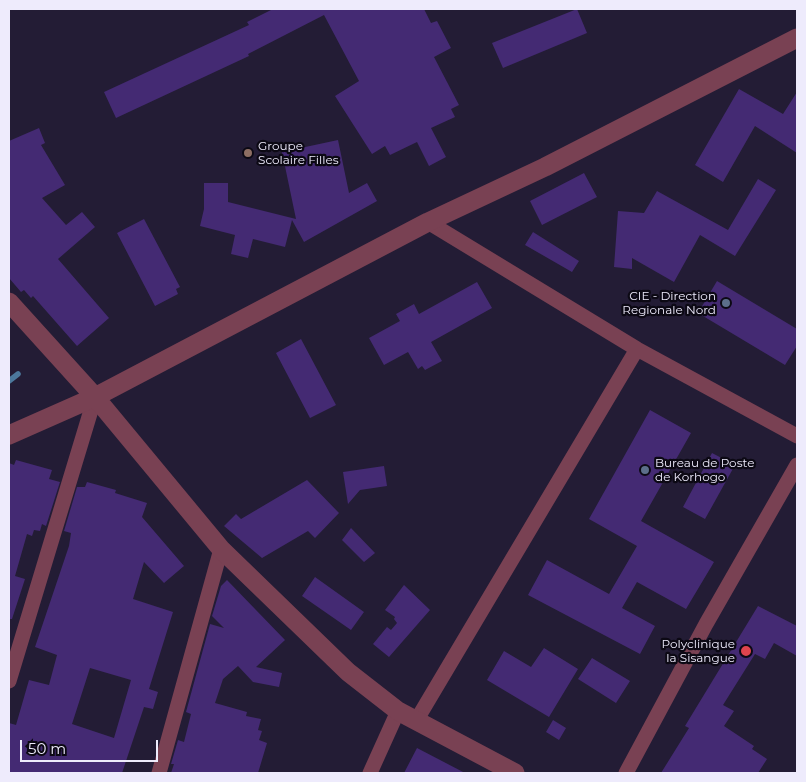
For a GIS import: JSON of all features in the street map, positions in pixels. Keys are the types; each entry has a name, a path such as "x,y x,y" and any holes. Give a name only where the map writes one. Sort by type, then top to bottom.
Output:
{"street":[{"path":"9,435 95,397 428,222 545,167 797,38"},
{"path":"428,222 637,349 797,436"},
{"path":"9,302 95,397 221,549 348,672 398,711 514,773"},
{"path":"416,721 637,349"},
{"path":"9,681 95,397"},
{"path":"626,773 706,624 797,465"},
{"path":"159,773 221,549"},
{"path":"370,773 398,711"}],"building":[{"path":"273,9 424,9 431,23 437,21 451,48 434,57 459,105 451,109 455,117 431,128 446,157 429,166 417,142 390,155 385,146 372,154 335,96 359,81 324,15 248,54 249,56 116,118 104,92 249,25 247,22"},
{"path":"577,9 587,33 503,68 492,43"},
{"path":"739,89 783,114 797,92 797,153 755,126 723,182 695,165"},
{"path":"39,128 45,143 41,145 65,185 42,198 66,225 82,212 95,227 58,259 109,318 77,346 33,296 31,298 24,290 21,292 9,278 9,141"},
{"path":"338,140 349,193 367,183 377,201 304,242 292,220 285,247 253,239 248,258 231,254 235,235 200,226 204,209 204,183 228,183 228,202 296,219 282,152"},
{"path":"584,173 597,197 542,225 530,201"},
{"path":"758,179 776,190 735,256 700,235 674,282 632,258 632,269 614,267 618,211 644,213 657,191 728,230"},
{"path":"144,219 180,287 176,289 178,294 155,306 117,233"},
{"path":"533,232 579,261 572,272 525,245"},
{"path":"717,281 797,329 797,346 785,365 698,313"},
{"path":"477,282 492,308 431,342 442,361 425,370 422,366 418,369 408,352 384,365 369,338 400,321 396,314 414,304 419,314"},
{"path":"301,339 336,405 310,418 276,353"},
{"path":"650,410 691,433 641,521 714,562 686,609 637,582 622,608 655,626 640,654 528,595 547,560 609,594 637,546 589,519"},
{"path":"712,453 735,465 705,519 683,507"},
{"path":"16,460 52,470 49,479 60,482 46,526 42,524 40,531 34,530 32,536 27,534 15,576 25,579 12,619 9,619 9,463 14,465"},
{"path":"384,466 387,486 360,490 348,504 343,472"},
{"path":"307,480 339,513 315,538 308,531 262,558 224,526 236,514 241,519"},
{"path":"87,482 116,490 115,493 147,503 142,517 184,566 164,583 144,562 133,599 173,612 149,689 158,692 153,709 144,707 122,773 9,773 9,723 16,725 29,680 49,685 57,655 35,647 69,546 71,533 64,531 77,487 85,487","holes":["90,668 131,680 114,738 72,724"]},
{"path":"351,528 375,553 364,562 342,540"},
{"path":"315,577 364,612 351,630 302,596"},
{"path":"227,580 285,640 256,667 282,673 279,687 253,682 238,666 223,679 215,703 247,712 246,716 261,719 258,730 262,731 259,740 267,743 258,773 171,773 174,764 171,764 178,740 184,742 191,714 186,712 210,624 224,628 212,616 221,586"},
{"path":"404,585 430,610 389,657 373,644 387,627 391,630 397,623 394,619 395,617 385,610"},
{"path":"758,606 797,626 797,656 774,643 765,659 755,654 723,705 734,711 724,726 754,746 752,749 767,759 758,773 661,773 689,728 685,726"},
{"path":"544,648 578,669 549,717 487,680 504,651 531,667"},
{"path":"592,658 630,681 616,703 578,679"},
{"path":"553,720 566,728 559,740 546,732"},
{"path":"417,748 465,773 404,773"}],"waterway":[{"path":"9,381 18,374"}],"place":[{"name":"Groupe Scolaire Filles","path":"248,153"},
{"name":"CIE - Direction Regionale Nord","path":"726,303"},
{"name":"Bureau de Poste de Korhogo","path":"645,470"},
{"name":"Polyclinique la Sisangue","path":"746,651"}]}
